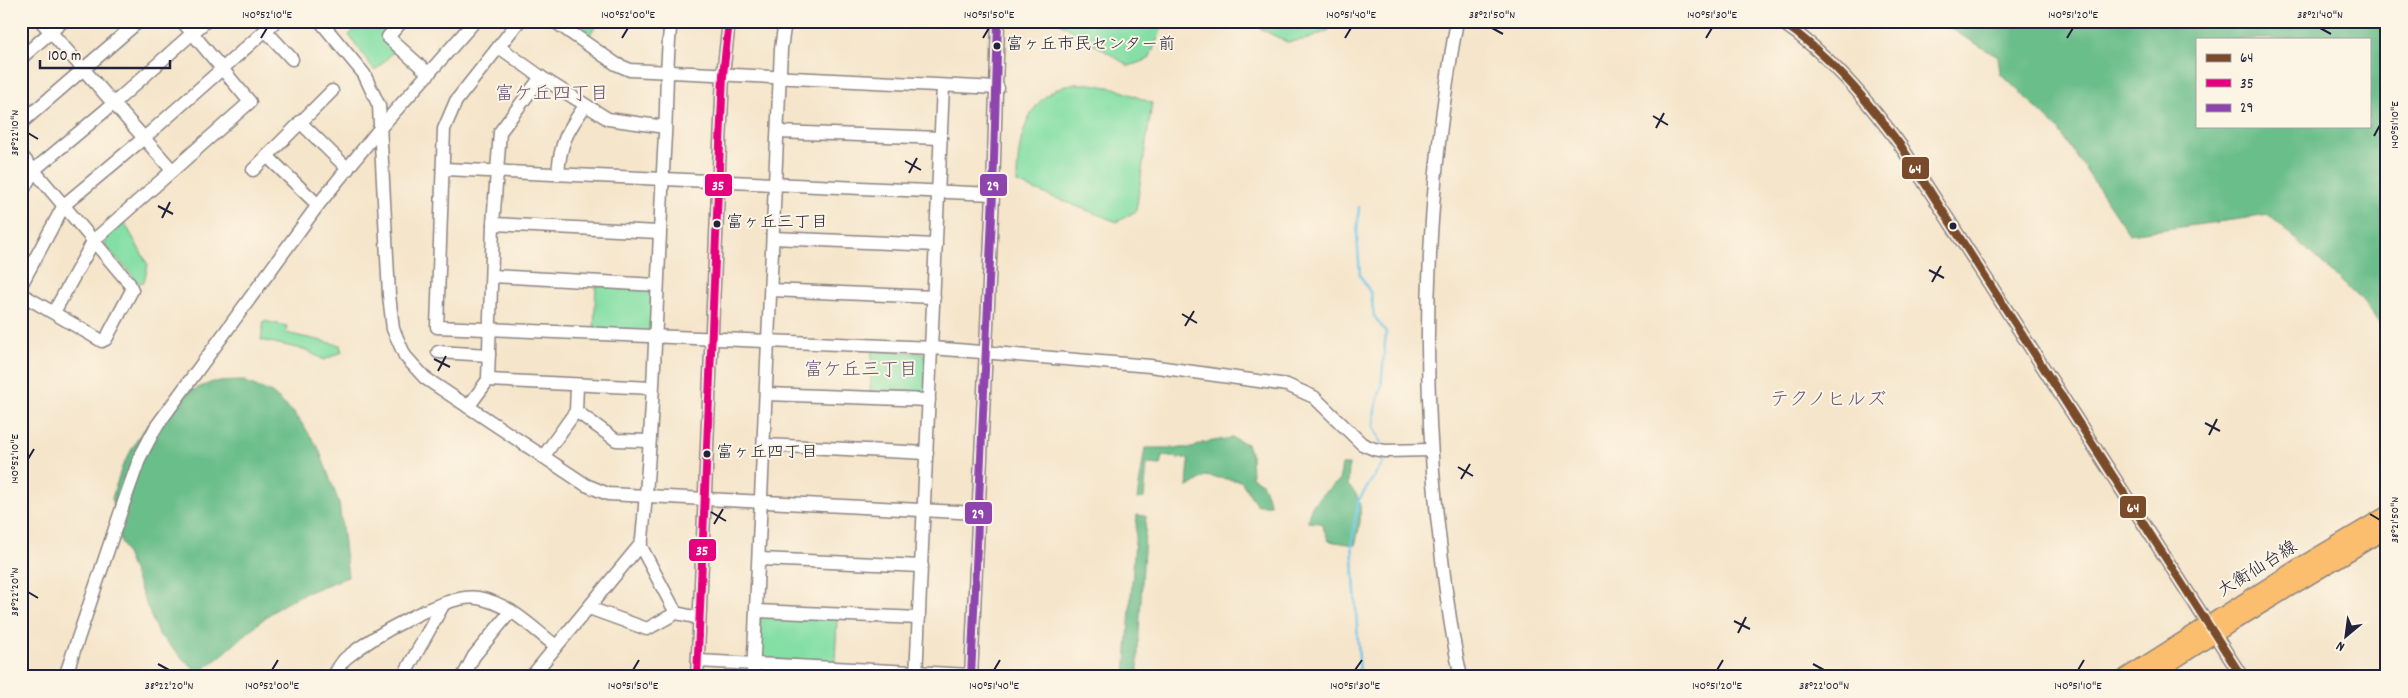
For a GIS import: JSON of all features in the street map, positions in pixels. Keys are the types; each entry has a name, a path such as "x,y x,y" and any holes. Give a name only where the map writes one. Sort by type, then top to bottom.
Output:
{"main road":[{"name":"大衡仙台線","path":"2148,677 2296,569 2387,515"},
{"name":"大衡仙台線","path":"2126,677 2212,630 2387,529"}],"street":[{"path":"41,21 172,170"},
{"path":"21,58 63,21"},
{"path":"21,123 139,21"},
{"path":"54,312 94,240 250,102 182,21"},
{"path":"21,194 34,170 113,104 206,21"},
{"path":"21,285 64,205 144,138 276,21"},
{"path":"320,21 364,74 379,106 389,294 394,334 405,356 416,371 586,485 601,492 618,496 978,513"},
{"path":"402,21 388,36 429,74"},
{"path":"65,677 140,457 169,406 318,205 381,127 475,21"},
{"path":"519,21 456,101 444,128 437,327 932,348 1102,360 1287,385 1314,397 1362,444 1385,451 1431,450"},
{"path":"554,21 616,64 630,70 666,74 998,88"},
{"path":"531,677 640,545 646,497 670,21"},
{"path":"697,677 723,75 728,21"},
{"path":"753,677 760,559 781,49 786,21"},
{"path":"698,661 754,664 807,672 971,676 998,88 998,21"},
{"path":"1457,21 1447,73 1434,185 1428,273 1431,450 1442,562 1461,677"},
{"path":"1780,21 1821,55 1850,83 1901,146 2242,677"},
{"path":"266,30 292,59"},
{"path":"500,47 584,106 608,119 665,127"},
{"path":"468,407 488,380 494,224 500,132 541,77"},
{"path":"917,674 943,86"},
{"path":"253,170 332,91"},
{"path":"558,174 559,151 565,134 584,106"},
{"path":"300,122 348,169"},
{"path":"778,132 940,138"},
{"path":"21,155 129,283 132,294 106,339 102,341 21,294"},
{"path":"267,156 318,205"},
{"path":"444,169 993,194"},
{"path":"494,224 659,232"},
{"path":"773,238 936,245"},
{"path":"492,276 657,285"},
{"path":"771,290 934,297"},
{"path":"438,352 489,355"},
{"path":"488,380 577,386 652,388"},
{"path":"544,457 576,411 577,386"},
{"path":"767,394 930,400"},
{"path":"576,411 616,440 649,441"},
{"path":"765,445 927,453"},
{"path":"640,545 676,613"},
{"path":"760,559 922,566"},
{"path":"333,677 344,659 395,625 465,598 478,598 511,611 556,646"},
{"path":"403,677 443,605"},
{"path":"589,608 647,628 676,613 699,618"},
{"path":"463,677 474,656 511,611"},
{"path":"757,611 919,618"}],"green space":[{"path":"363,21 391,21 393,23 396,49 375,71 349,35"},
{"path":"561,21 599,21 587,39"},
{"path":"907,21 988,21 990,24"},
{"path":"1057,21 1165,21 1149,59 1129,66"},
{"path":"1259,21 1335,21 1329,30 1308,39 1287,42 1261,29"},
{"path":"1938,21 2387,21 2387,334 2363,301 2269,215 2129,234 2058,129 2000,73 1998,57"},
{"path":"1090,84 1114,88 1152,103 1136,211 1117,222 1017,183 1021,140 1025,126 1039,102 1063,86"},
{"path":"122,218 148,265 144,282 139,283 105,245 104,233"},
{"path":"596,286 650,287 654,293 651,329 646,334 594,330"},
{"path":"264,321 287,326 286,333 340,345 342,352 324,360 306,350 261,340"},
{"path":"872,349 925,354 926,393 921,397 870,394"},
{"path":"244,381 272,393 296,415 318,447 339,503 348,577 303,594 278,608 197,673 158,634 118,533 112,498 122,467 141,433 175,397 213,382"},
{"path":"1232,438 1247,444 1251,455 1252,477 1262,483 1271,505 1257,505 1241,481 1205,476 1187,488 1189,459 1162,456 1160,465 1147,464 1144,498 1137,499 1145,448 1193,448 1202,443"},
{"path":"1342,465 1349,465 1348,486 1354,491 1360,505 1359,530 1355,545 1329,541 1321,523 1308,522 1314,504 1339,481"},
{"path":"1137,515 1146,516 1138,677 1125,677"},
{"path":"21,590 27,637 21,645"},
{"path":"760,617 837,619 835,663 761,659 758,655"}],"waterway":[{"path":"1359,207 1357,234 1360,275 1371,294 1374,316 1386,332 1381,388 1375,410 1374,426 1381,443"},
{"path":"1360,677 1352,541 1358,501 1383,463 1383,459"}],"transit line":[{"name":"35","path":"697,677 723,75 729,21"},
{"name":"29","path":"971,677 993,194 998,21"},
{"name":"64","path":"1780,21 1798,34 1846,78 1901,146 2242,677"}],"place":[{"name":"富ヶ丘市民センター前","path":"997,46"},
{"name":"富ヶ丘三丁目","path":"717,224"},
{"name":"富ヶ丘四丁目","path":"707,454"}],"district":[{"name":"富ケ丘四丁目","path":"552,95"},
{"name":"富ケ丘三丁目","path":"861,371"},
{"name":"テクノヒルズ","path":"1828,401"}]}
